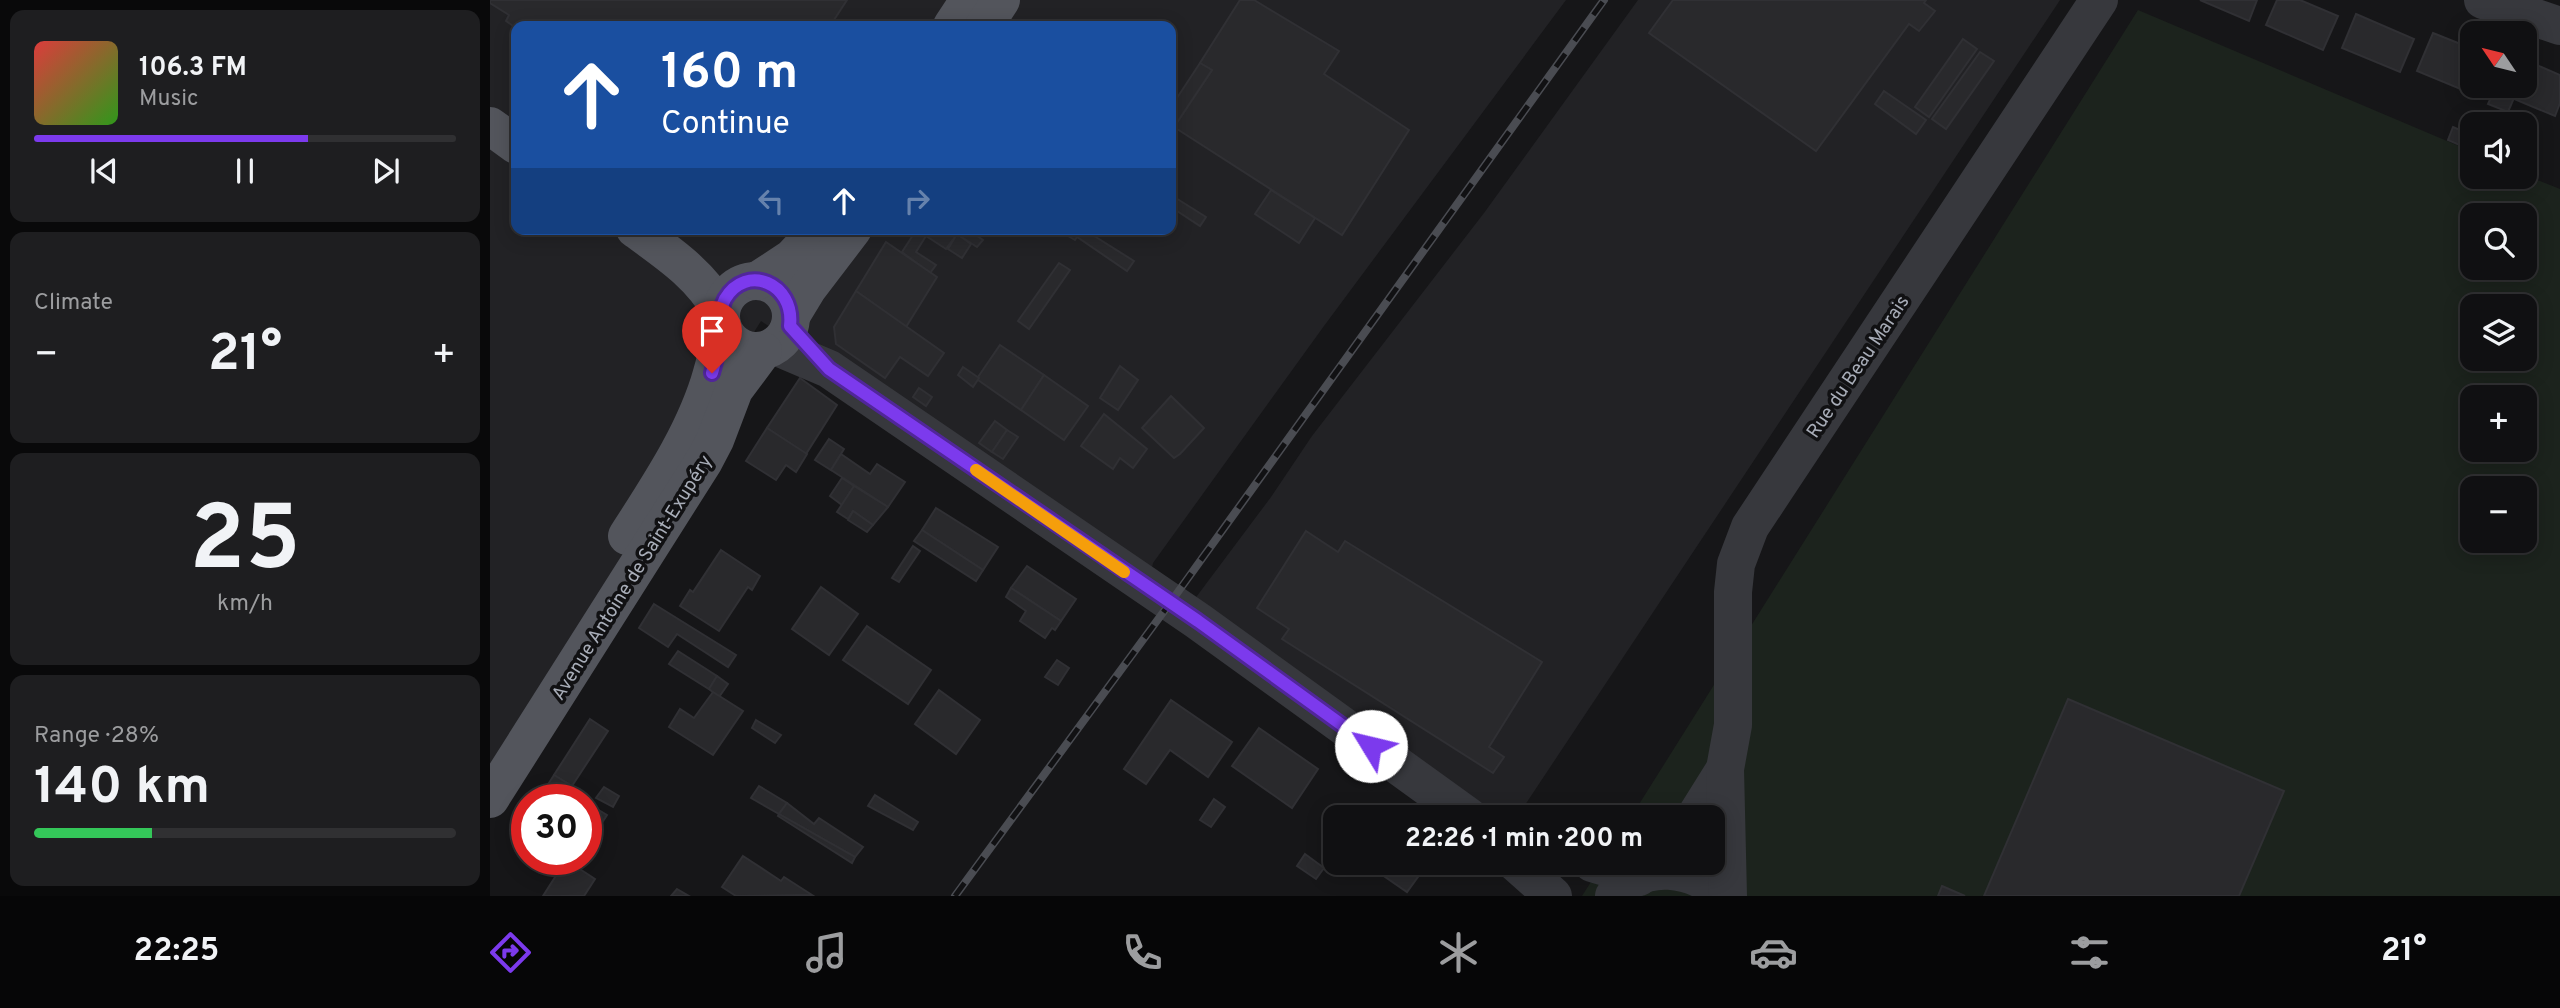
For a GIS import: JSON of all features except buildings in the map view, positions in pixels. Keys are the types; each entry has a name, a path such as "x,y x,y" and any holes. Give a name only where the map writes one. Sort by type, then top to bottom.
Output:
{"main road":[{"path":"955,21 969,0"},
{"path":"987,21 1001,0"},
{"path":"490,126 511,141"},
{"path":"643,235 685,265 712,295 736,300 773,285 782,292 790,306 780,335 747,350 737,346 726,335 736,300 792,258 813,235"},
{"name":"Avenue Antoine de Saint-Exupéry","path":"490,799 704,461 734,390 780,335 808,288 848,235"},
{"name":"Avenue Antoine de Saint-Exupéry","path":"490,750 680,448 712,373 736,300"}],"street":[{"name":"Rue du Beau Marais","path":"1727,896 1725,769 1733,726 1733,592 1736,564 1750,527 2099,0"},
{"path":"2483,0 2560,26"},
{"path":"780,335 1198,621 1452,805"},
{"name":"Rue du Beau Marais","path":"1702,805 1725,769"},
{"path":"1646,876 1688,873 1710,882 1727,896"},
{"path":"1530,875 1553,896"}],"shaded area":[{"path":"490,0 1566,0 1324,326 1153,563 1151,572 761,321 717,391 671,494 490,769"},
{"path":"1638,0 2060,0 1525,805 1480,805 1331,718 1185,612 1271,497 1312,436 1484,213"},
{"path":"2138,10 2460,146 2460,189 2537,189 2537,180 2560,189 2560,896 1582,896 1595,875 1725,875 1725,805 1639,805"}],"railway":[{"path":"955,896 1170,603 1604,0"}],"slow traffic":[{"path":"976,470 1124,572"}],"route":[{"path":"712,373 722,325 721,311 726,297 736,287 749,282 762,281 773,285 782,292 790,306 790,326 829,369 1198,621 1371,746"}]}
